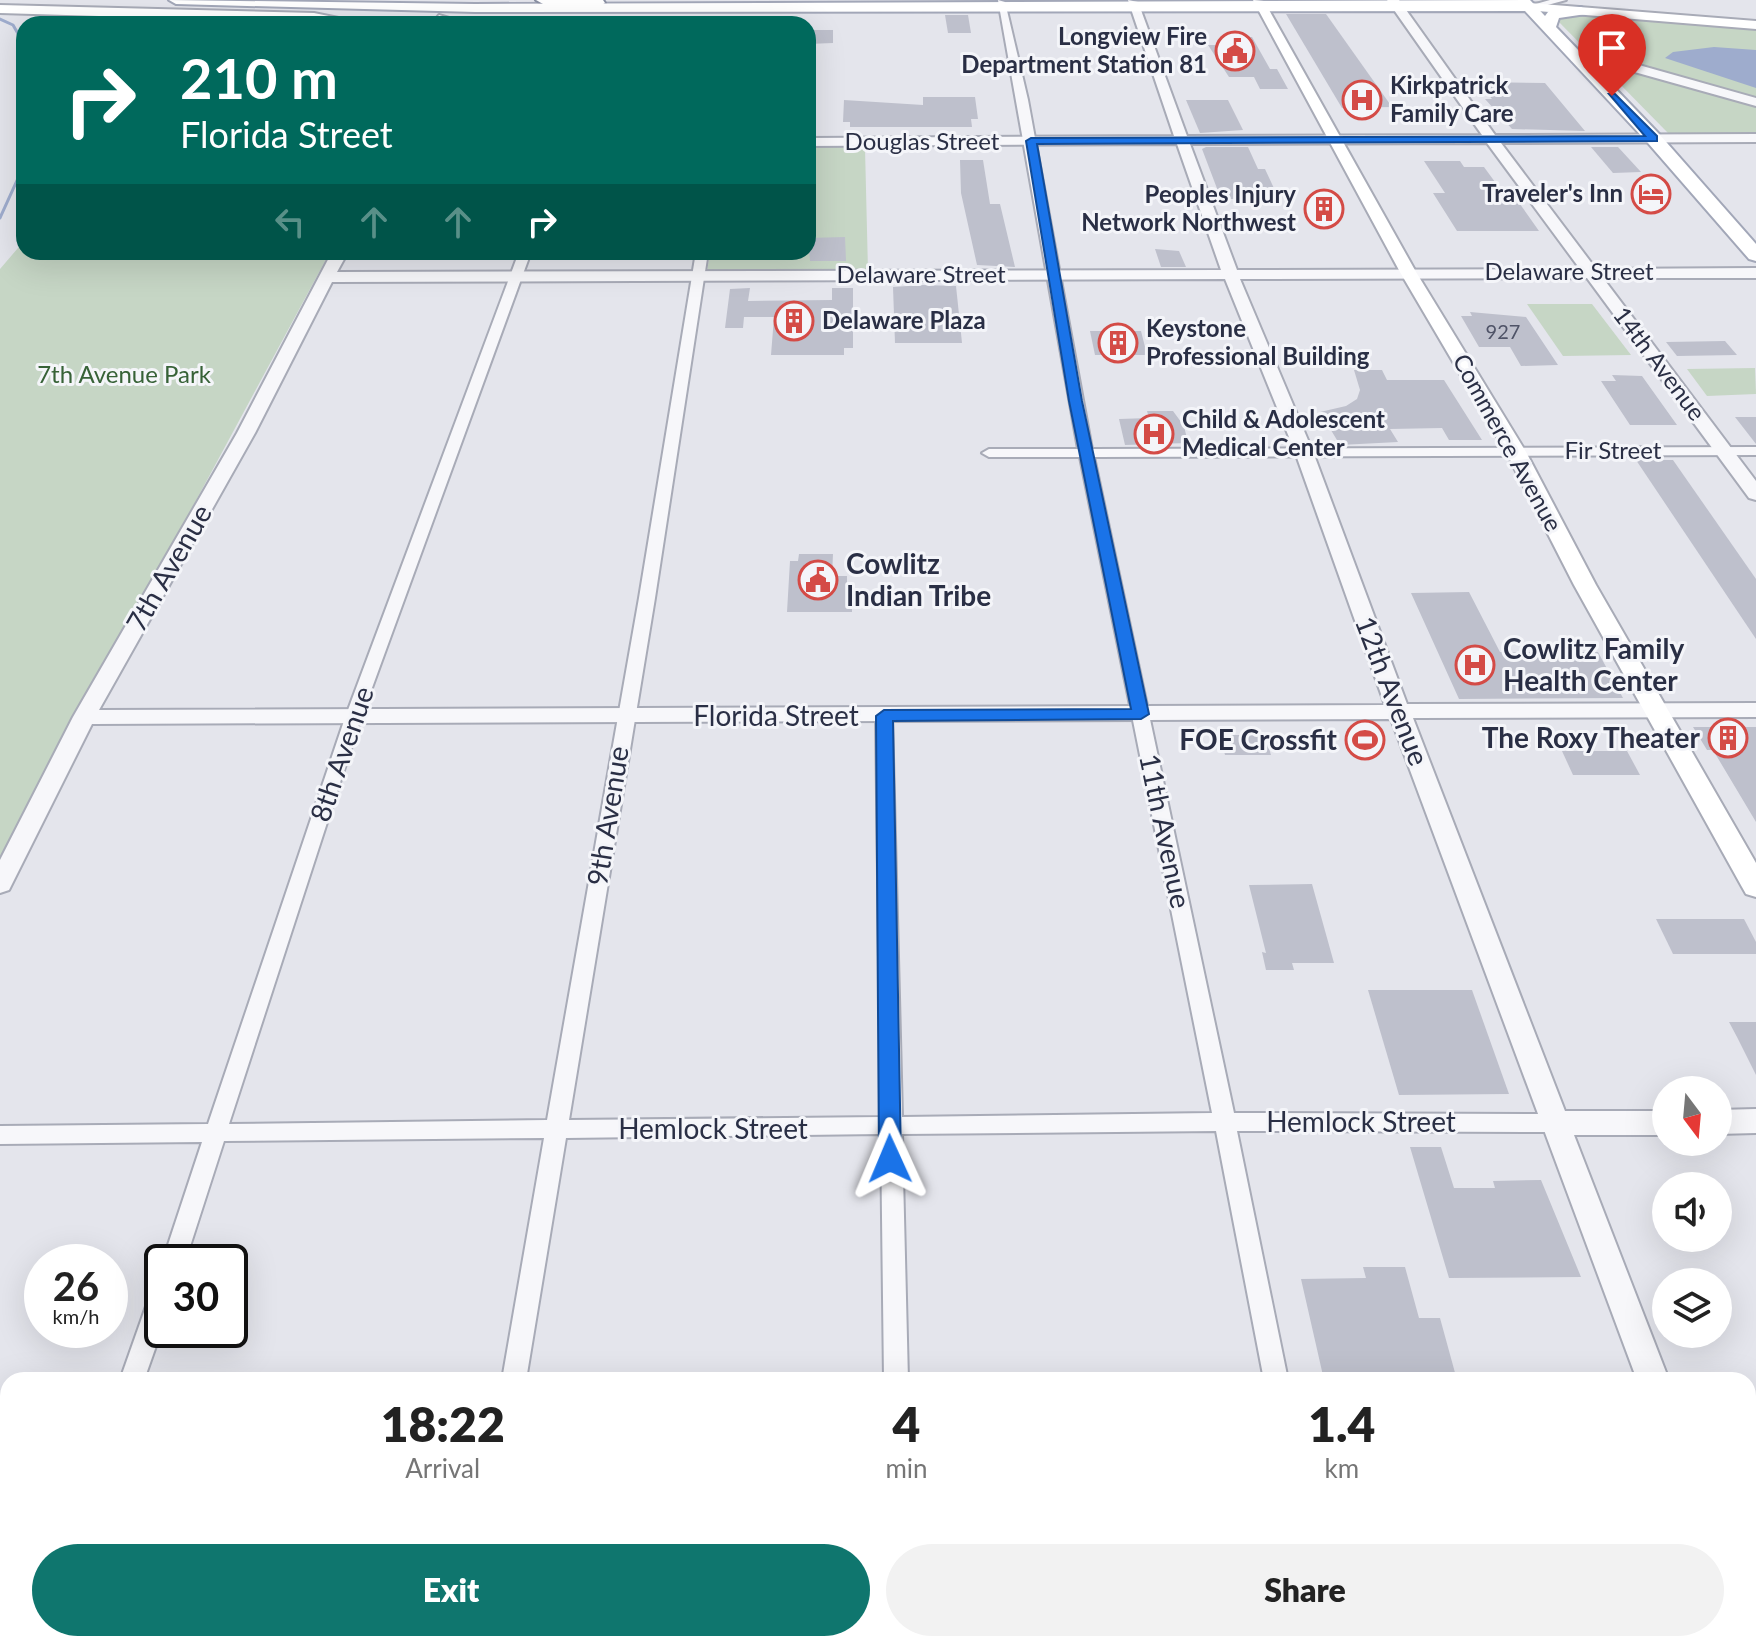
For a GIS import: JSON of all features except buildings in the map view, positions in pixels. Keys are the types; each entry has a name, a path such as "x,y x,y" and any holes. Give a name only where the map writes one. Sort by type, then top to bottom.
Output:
{"highway":[{"path":"543,0 598,3"}],"main road":[{"path":"176,0 419,8 735,3"},
{"path":"275,0 1133,4 1528,2 1756,25"},
{"name":"Commerce Avenue","path":"1258,2 1408,272 1516,452 1585,585 1756,887"},
{"path":"1528,2 1548,28 1654,139 1756,255"},
{"path":"1548,28 1553,15 1576,6"},
{"path":"419,8 433,16"},
{"path":"454,16 475,8"},
{"path":"0,9 275,16"}],"street":[{"path":"1504,0 1562,0"},
{"name":"14th Avenue","path":"1394,2 1491,139 1756,494"},
{"name":"11th Avenue","path":"1001,3 1274,1372"},
{"name":"12th Avenue","path":"1133,4 1230,273 1304,452 1553,1123 1650,1372"},
{"path":"1576,58 1614,62 1756,102"},
{"name":"Douglas Street","path":"816,142 1756,138"},
{"name":"7th Avenue","path":"0,884 84,717 246,433 336,260"},
{"name":"8th Avenue","path":"179,1244 353,718 522,260"},
{"name":"9th Avenue","path":"515,1372 701,260"},
{"name":"Delaware Street","path":"326,277 1756,273"},
{"name":"Fir Street","path":"989,453 1756,451"},
{"name":"Florida Street","path":"84,717 1756,710"},
{"path":"884,716 896,1372"},
{"path":"1732,1122 1756,1121"},
{"name":"Hemlock Street","path":"0,1135 1226,1122 1652,1123"},
{"path":"135,1372 144,1346"}],"green space":[{"path":"1562,14 1756,28 1756,133 1668,133 1557,20"},
{"path":"816,146 865,148 868,271 707,272 709,260 816,260"},
{"name":"7th Avenue Park","path":"16,250 16,260 326,260 0,864 0,269"},
{"path":"1527,304 1592,304 1631,355 1563,356"},
{"path":"1755,368 1756,394 1707,396 1687,369"}],"water":[{"path":"1714,47 1756,50 1756,88 1665,58 1673,52"}],"waterway":[{"path":"0,19 13,25 16,30"},
{"path":"0,218 16,183"}],"place":[{"name":"Longview Fire Department Station 81","path":"1235,51"},
{"name":"Kirkpatrick Family Care","path":"1362,100"},
{"name":"Traveler's Inn","path":"1651,194"},
{"name":"Peoples Injury Network Northwest","path":"1324,209"},
{"name":"Delaware Plaza","path":"794,321"},
{"name":"Keystone Professional Building","path":"1118,343"},
{"name":"Child & Adolescent Medical Center","path":"1154,434"},
{"name":"Cowlitz Indian Tribe","path":"818,580"},
{"name":"Cowlitz Family Health Center","path":"1475,665"},
{"name":"The Roxy Theater","path":"1728,738"},
{"name":"FOE Crossfit","path":"1365,740"}],"route":[{"path":"890,1159 884,716 1141,714 1076,401 1031,141 1654,139 1612,96"}]}
